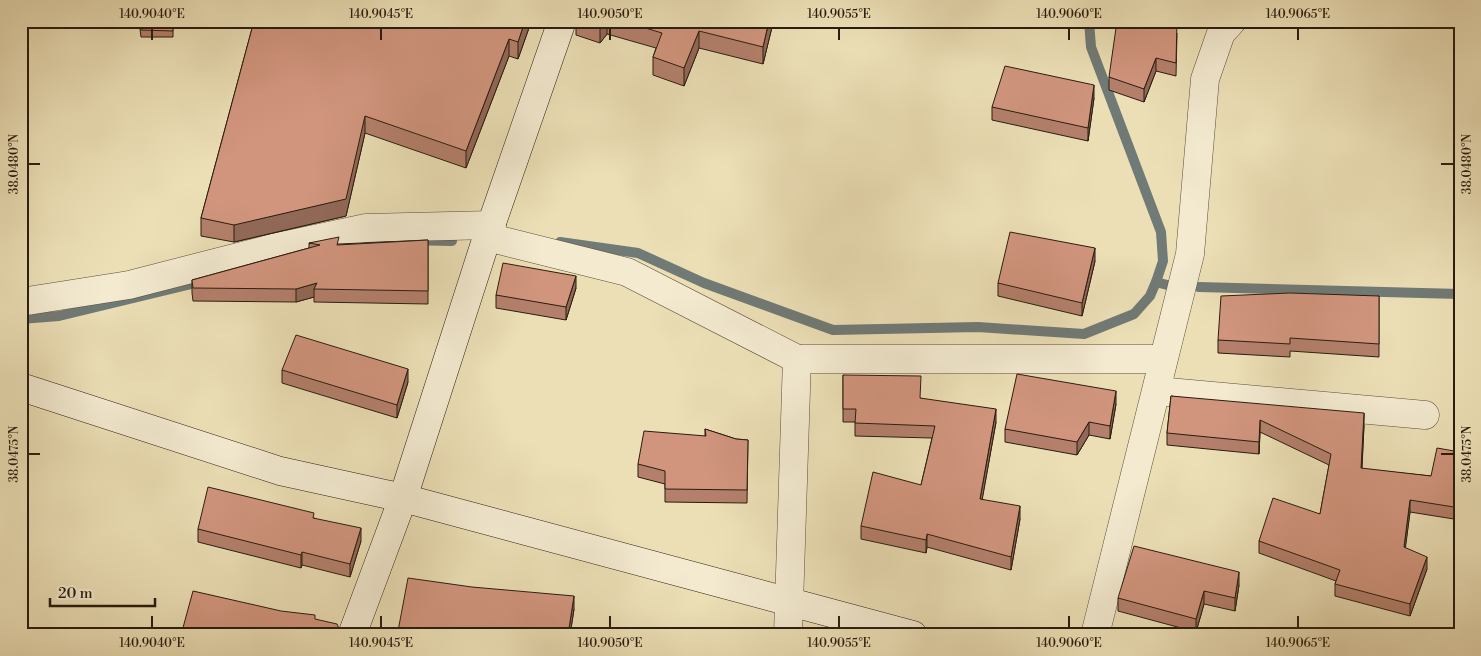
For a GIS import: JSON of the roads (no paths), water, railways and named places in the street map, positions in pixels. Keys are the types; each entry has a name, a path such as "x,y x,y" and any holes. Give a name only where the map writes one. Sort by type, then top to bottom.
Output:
{"street":[{"path":"352,635 404,498 490,231 562,21"},
{"path":"1095,635 1157,391 1163,359 1176,318 1190,254 1205,79 1221,33 1232,21"},
{"path":"21,302 129,285 273,248 366,228 490,231 627,272 797,359 1163,359"},
{"path":"788,635 797,359"},
{"path":"21,387 280,470 404,498 913,635"},
{"path":"1157,391 1426,416"}],"waterway":[{"path":"1089,21 1091,47 1161,232 1163,261 1156,282"},
{"path":"405,240 452,241"},
{"path":"560,242 638,253 704,283 833,330 978,327 1084,334 1134,314 1150,296 1156,282 1171,286"},
{"path":"21,319 59,316 204,281"},
{"path":"1199,287 1460,294"}]}
